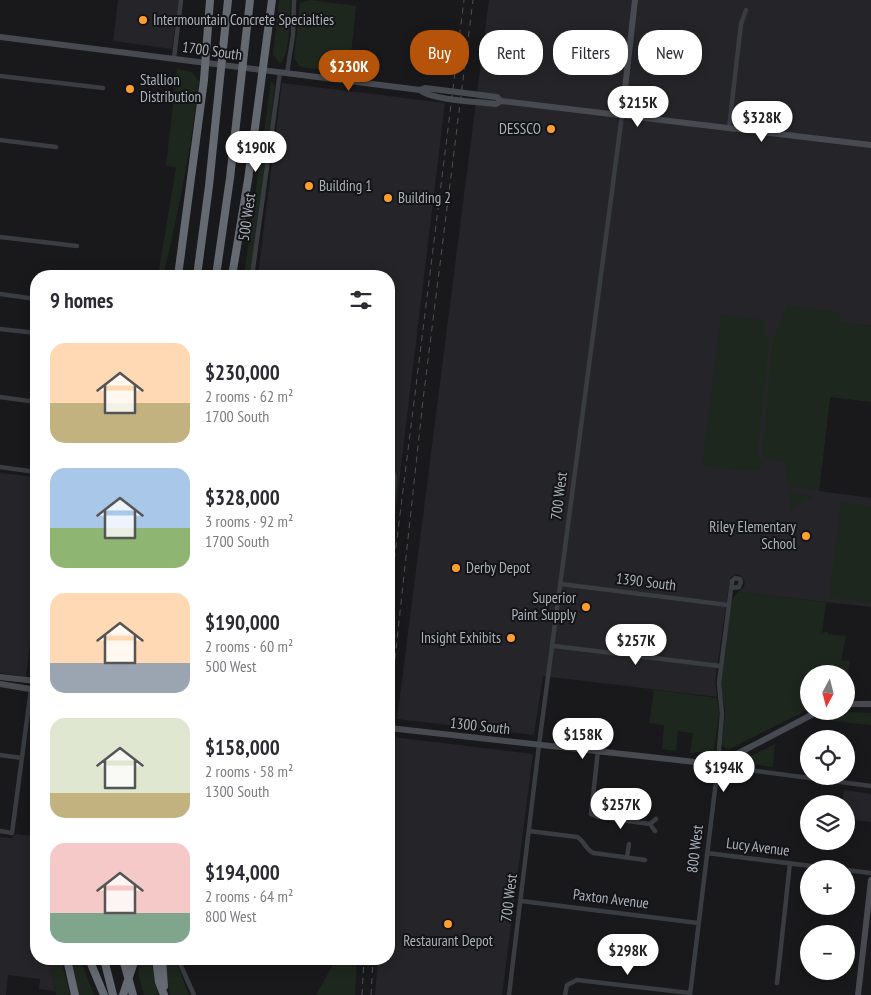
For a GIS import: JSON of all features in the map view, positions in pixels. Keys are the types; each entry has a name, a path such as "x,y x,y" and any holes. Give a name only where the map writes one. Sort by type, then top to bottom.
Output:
{"highway":[{"path":"179,270 204,80 210,0"},
{"path":"197,270 209,186 228,0"},
{"path":"217,270 250,0"},
{"path":"233,270 248,180 270,0"},
{"path":"174,270 183,229"},
{"path":"68,965 75,995"},
{"path":"92,965 104,994"},
{"path":"105,965 113,995"},
{"path":"125,965 133,995"},
{"path":"123,995 133,965"},
{"path":"157,965 159,982 164,995"},
{"path":"162,965 164,995"}],"street":[{"path":"174,58 181,0"},
{"name":"500 West","path":"253,270 284,73 293,35 294,0"},
{"name":"700 West","path":"509,995 539,745 554,646 636,0"},
{"path":"729,128 742,24 746,10"},
{"name":"1700 South","path":"0,37 420,90 425,88 497,97 500,101 871,145"},
{"path":"0,76 103,88"},
{"path":"0,140 56,147"},
{"path":"0,237 78,246"},
{"path":"0,294 30,298"},
{"path":"0,329 30,332"},
{"path":"0,397 30,401"},
{"path":"0,467 30,471"},
{"name":"1390 South","path":"561,584 728,605"},
{"name":"800 West","path":"690,994 718,761 722,714 719,688 720,666 731,588"},
{"path":"554,646 720,666"},
{"path":"0,681 22,683 30,682"},
{"path":"0,681 30,688"},
{"path":"855,704 871,704"},
{"path":"0,832 12,833 30,708"},
{"name":"1300 South","path":"395,729 692,763 718,761 741,752 802,720"},
{"path":"598,751 591,814 598,817 650,824 655,831"},
{"path":"0,755 22,758"},
{"path":"741,769 871,786"},
{"path":"650,824 656,819"},
{"path":"529,831 577,837 591,853 645,860"},
{"path":"627,858 629,844"},
{"name":"Lucy Avenue","path":"707,853 800,864"},
{"path":"777,983 790,863"},
{"path":"855,871 871,873"},
{"path":"858,995 871,880"},
{"name":"Paxton Avenue","path":"521,901 698,923"},
{"path":"181,965 194,995"},
{"path":"565,995 568,985 577,980 690,994"}],"shaded area":[{"name":"Intermountain Concrete Specialties","path":"118,0 179,0 172,49 113,41"},
{"path":"279,0 291,0 288,44 280,64 273,55"},
{"path":"310,0 356,6 349,73 300,67 294,58 300,3"},
{"path":"489,0 871,0 871,326 839,323 819,491 871,498 871,607 738,592 744,587 745,582 741,575 736,574 730,578 715,682 717,697 543,676 534,735 397,719 479,75 543,75 543,30 485,30"},
{"path":"177,69 192,72 199,81 184,179 174,228 164,270 159,270 176,167 166,166"},
{"path":"271,81 275,86 252,270 245,270"},
{"path":"282,83 445,103 395,516 395,270 259,270"},
{"path":"786,305 840,312 839,322 871,326 871,402 830,397 818,490 787,486 788,475 786,474 785,462 766,459 762,455 773,336 775,336"},
{"path":"721,314 761,320 764,323 764,335 770,336 758,451 761,463 760,471 702,466"},
{"path":"395,471 397,476 395,501"},
{"path":"0,473 30,476 30,643 26,677 0,673"},
{"path":"790,492 813,496 790,509"},
{"path":"841,502 871,506 871,603 829,598"},
{"path":"738,592 826,602 822,633 828,631 828,634 846,636 841,660 850,661 849,665 800,665 800,714 728,750 722,745 725,711 721,684 732,599"},
{"path":"654,690 717,698 719,713 714,751 690,753 693,733 678,731 676,751 662,749 664,725 649,723"},
{"path":"855,712 871,713 871,725 833,721 855,720"},
{"path":"395,737 533,754 502,995 375,995 378,965 395,965"},
{"path":"775,744 773,767 752,764 745,759"},
{"path":"844,790 871,794 871,822 855,820 855,795 843,795"},
{"path":"15,834 30,836 30,965 50,965 55,991 39,989 40,979 8,975 6,995 0,995 0,837 12,838"},
{"path":"50,965 62,965 70,995 56,995"},
{"path":"72,965 82,965 94,995 79,995"},
{"path":"139,965 152,965 158,995 144,995 138,973"},
{"path":"166,965 177,965 189,995 170,995"},
{"path":"333,965 357,965 355,995 316,995"}],"railway":[{"path":"395,555 464,0"},
{"path":"395,659 423,400 473,0"},
{"path":"362,995 364,965"},
{"path":"371,995 373,965"}],"place":[{"name":"Intermountain Concrete Specialties","path":"143,20"},
{"name":"Stallion Distribution","path":"130,89"},
{"name":"DESSCO","path":"551,129"},
{"name":"Building 1","path":"309,186"},
{"name":"Building 2","path":"388,198"},
{"name":"Riley Elementary School","path":"806,536"},
{"name":"Derby Depot","path":"456,568"},
{"name":"Superior Paint Supply","path":"586,607"},
{"name":"Insight Exhibits","path":"511,638"},
{"name":"Restaurant Depot","path":"448,924"}]}
